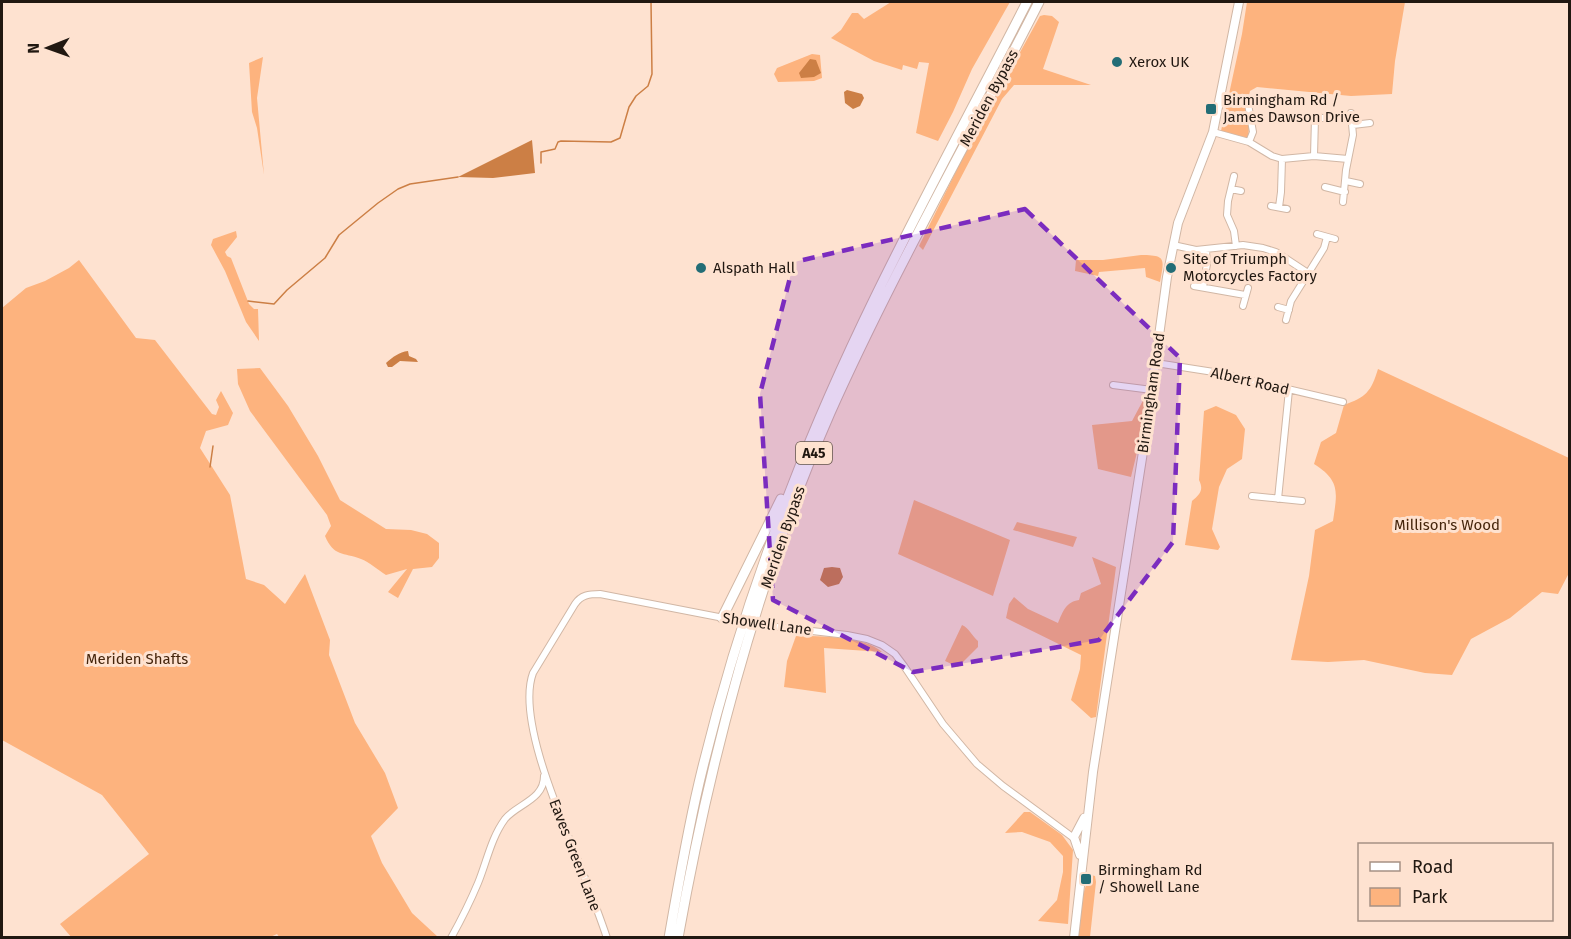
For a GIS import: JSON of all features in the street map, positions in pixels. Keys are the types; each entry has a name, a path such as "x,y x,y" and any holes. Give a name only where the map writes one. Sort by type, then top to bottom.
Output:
{"highway":[{"name":"Meriden Bypass","path":"669,938 699,784 716,720 757,583 793,482 865,317 1027,2"},
{"name":"Meriden Bypass","path":"678,938 699,826 735,686 761,600 807,468 830,413 872,325 1040,2"},
{"path":"722,618 782,497 793,482"}],"main road":[{"name":"Birmingham Road","path":"1079,837 1090,792 1173,245 1178,223 1213,132 1239,2"},
{"path":"1074,938 1080,885 1079,837"}],"street":[{"path":"1248,104 1252,132 1249,142"},
{"path":"1294,106 1294,116"},
{"path":"1343,202 1353,135 1351,113"},
{"path":"1283,117 1323,118"},
{"path":"1314,156 1315,118"},
{"path":"1242,122 1251,122"},
{"path":"1353,125 1370,123"},
{"path":"1213,132 1249,142 1272,156 1282,159 1314,156 1348,159"},
{"path":"1282,159 1281,192 1275,206 1287,209"},
{"path":"1234,176 1227,201 1227,215 1234,231 1236,246"},
{"path":"1346,181 1360,184"},
{"path":"1325,187 1345,192"},
{"path":"1231,189 1241,191"},
{"path":"1317,234 1335,239"},
{"path":"1286,320 1291,301 1324,248 1327,237"},
{"path":"1173,245 1196,250 1236,246 1263,248 1276,252 1308,273"},
{"path":"1203,287 1208,264 1206,250"},
{"path":"1194,286 1245,295"},
{"path":"1243,306 1248,288"},
{"path":"1278,307 1289,310"},
{"name":"Albert Road","path":"1155,363 1220,373 1343,402"},
{"path":"1113,385 1152,390"},
{"path":"1278,499 1289,390"},
{"path":"1252,496 1302,501"},
{"name":"Showell Lane","path":"544,773 530,711 530,682 539,663 580,598 600,594 760,625 848,635 882,645 904,666 943,724 977,764 1065,832 1079,837"},
{"path":"451,938 477,885 494,837 507,817 539,792 544,773"},
{"name":"Eaves Green Lane","path":"544,773 607,938"},
{"path":"539,792 552,794"}],"highlighted area":[{"path":"1025,209 1180,358 1173,542 1099,640 913,672 773,600 760,394 794,262"}],"green space":[{"path":"891,2 1010,2 972,69 938,141 916,133 929,63 919,62 917,69 903,65 902,70 874,61 831,38 841,30 852,13 858,13 864,19"},
{"path":"1247,2 1405,2 1392,94 1351,96 1257,87 1250,91 1246,108 1248,138 1221,131"},
{"path":"1040,16 1052,16 1059,22 1043,69 1091,85 1014,85 1002,99 923,250 919,246 970,143"},
{"path":"812,54 820,55 822,78 814,81 778,82 774,74 777,68"},
{"path":"263,57 257,98 264,175 257,128 252,112 249,63"},
{"path":"236,231 237,237 225,252 231,258 249,304 254,309 258,309 259,341 246,322 225,271 211,245 213,239"},
{"path":"1141,255 1156,256 1162,260 1160,282 1146,277 1145,268 1099,272 1098,276 1075,271 1076,260 1103,260"},
{"name":"Meriden Shafts","path":"79,260 136,338 155,340 212,414 216,415 219,407 216,400 221,391 233,413 228,425 206,431 200,448 230,495 246,579 264,585 285,604 305,574 330,640 329,655 355,723 385,773 398,808 371,836 382,863 412,913 438,937 280,938 277,934 268,938 72,938 60,924 149,854 102,795 2,740 2,308 26,288 45,281"},
{"path":"260,368 288,406 318,456 340,500 386,529 411,530 427,534 439,543 439,558 432,567 413,569 398,598 388,592 407,569 386,575 364,560 336,551 328,543 325,536 331,526 327,515 250,411 238,384 237,369"},
{"name":"Millison's Wood","path":"1378,369 1569,458 1569,573 1558,594 1542,592 1510,618 1471,639 1452,675 1425,673 1364,660 1328,662 1291,660 1309,576 1315,530 1333,521 1336,503 1333,482 1323,470 1314,464 1321,442 1336,433 1344,405 1367,393"},
{"path":"1147,393 1131,477 1098,469 1092,425 1132,421"},
{"path":"1216,406 1236,415 1245,429 1242,459 1227,469 1219,487 1212,529 1220,547 1218,550 1185,545 1192,501 1201,489 1199,480 1204,411"},
{"path":"914,500 1010,540 993,596 898,554"},
{"path":"1017,522 1077,537 1073,547 1013,530"},
{"path":"1092,557 1116,567 1096,717 1091,718 1071,700 1080,669 1081,655 1006,618 1009,604 1014,597 1028,609 1058,623 1066,608 1079,600 1081,593 1101,584"},
{"path":"962,625 978,641 978,647 958,667 945,661"},
{"path":"796,636 853,640 882,652 824,648 826,693 784,687 787,661"},
{"path":"1024,812 1030,812 1062,835 1073,850 1068,924 1038,921 1057,900 1063,872 1063,856 1050,842 1022,832 1005,833"},
{"path":"1091,875 1095,876 1096,882 1090,937 1078,938 1083,897"}],"shaded area":[{"path":"810,59 816,60 821,73 814,77 801,78 799,73"},
{"path":"847,90 862,94 864,98 860,106 853,109 845,103 844,92"},
{"path":"532,140 535,173 493,178 458,177"},
{"path":"408,351 409,356 418,362 400,361 388,367 386,363 391,359"},
{"path":"824,568 840,568 843,577 839,584 828,587 820,580"}],"waterway":[{"path":"541,163 541,152 555,149 561,141 611,142 620,138 629,107 636,96 648,86 652,74 651,2"},
{"path":"248,301 274,304 325,258 339,235 398,189 410,184 458,177"},
{"path":"210,467 213,446"}],"place":[{"name":"Xerox UK","path":"1117,62"},
{"name":"Birmingham Rd / James Dawson Drive","path":"1211,109"},
{"name":"Alspath Hall","path":"701,268"},
{"name":"Site of Triumph Motorcycles Factory","path":"1171,268"},
{"name":"Birmingham Rd / Showell Lane","path":"1086,879"}]}
